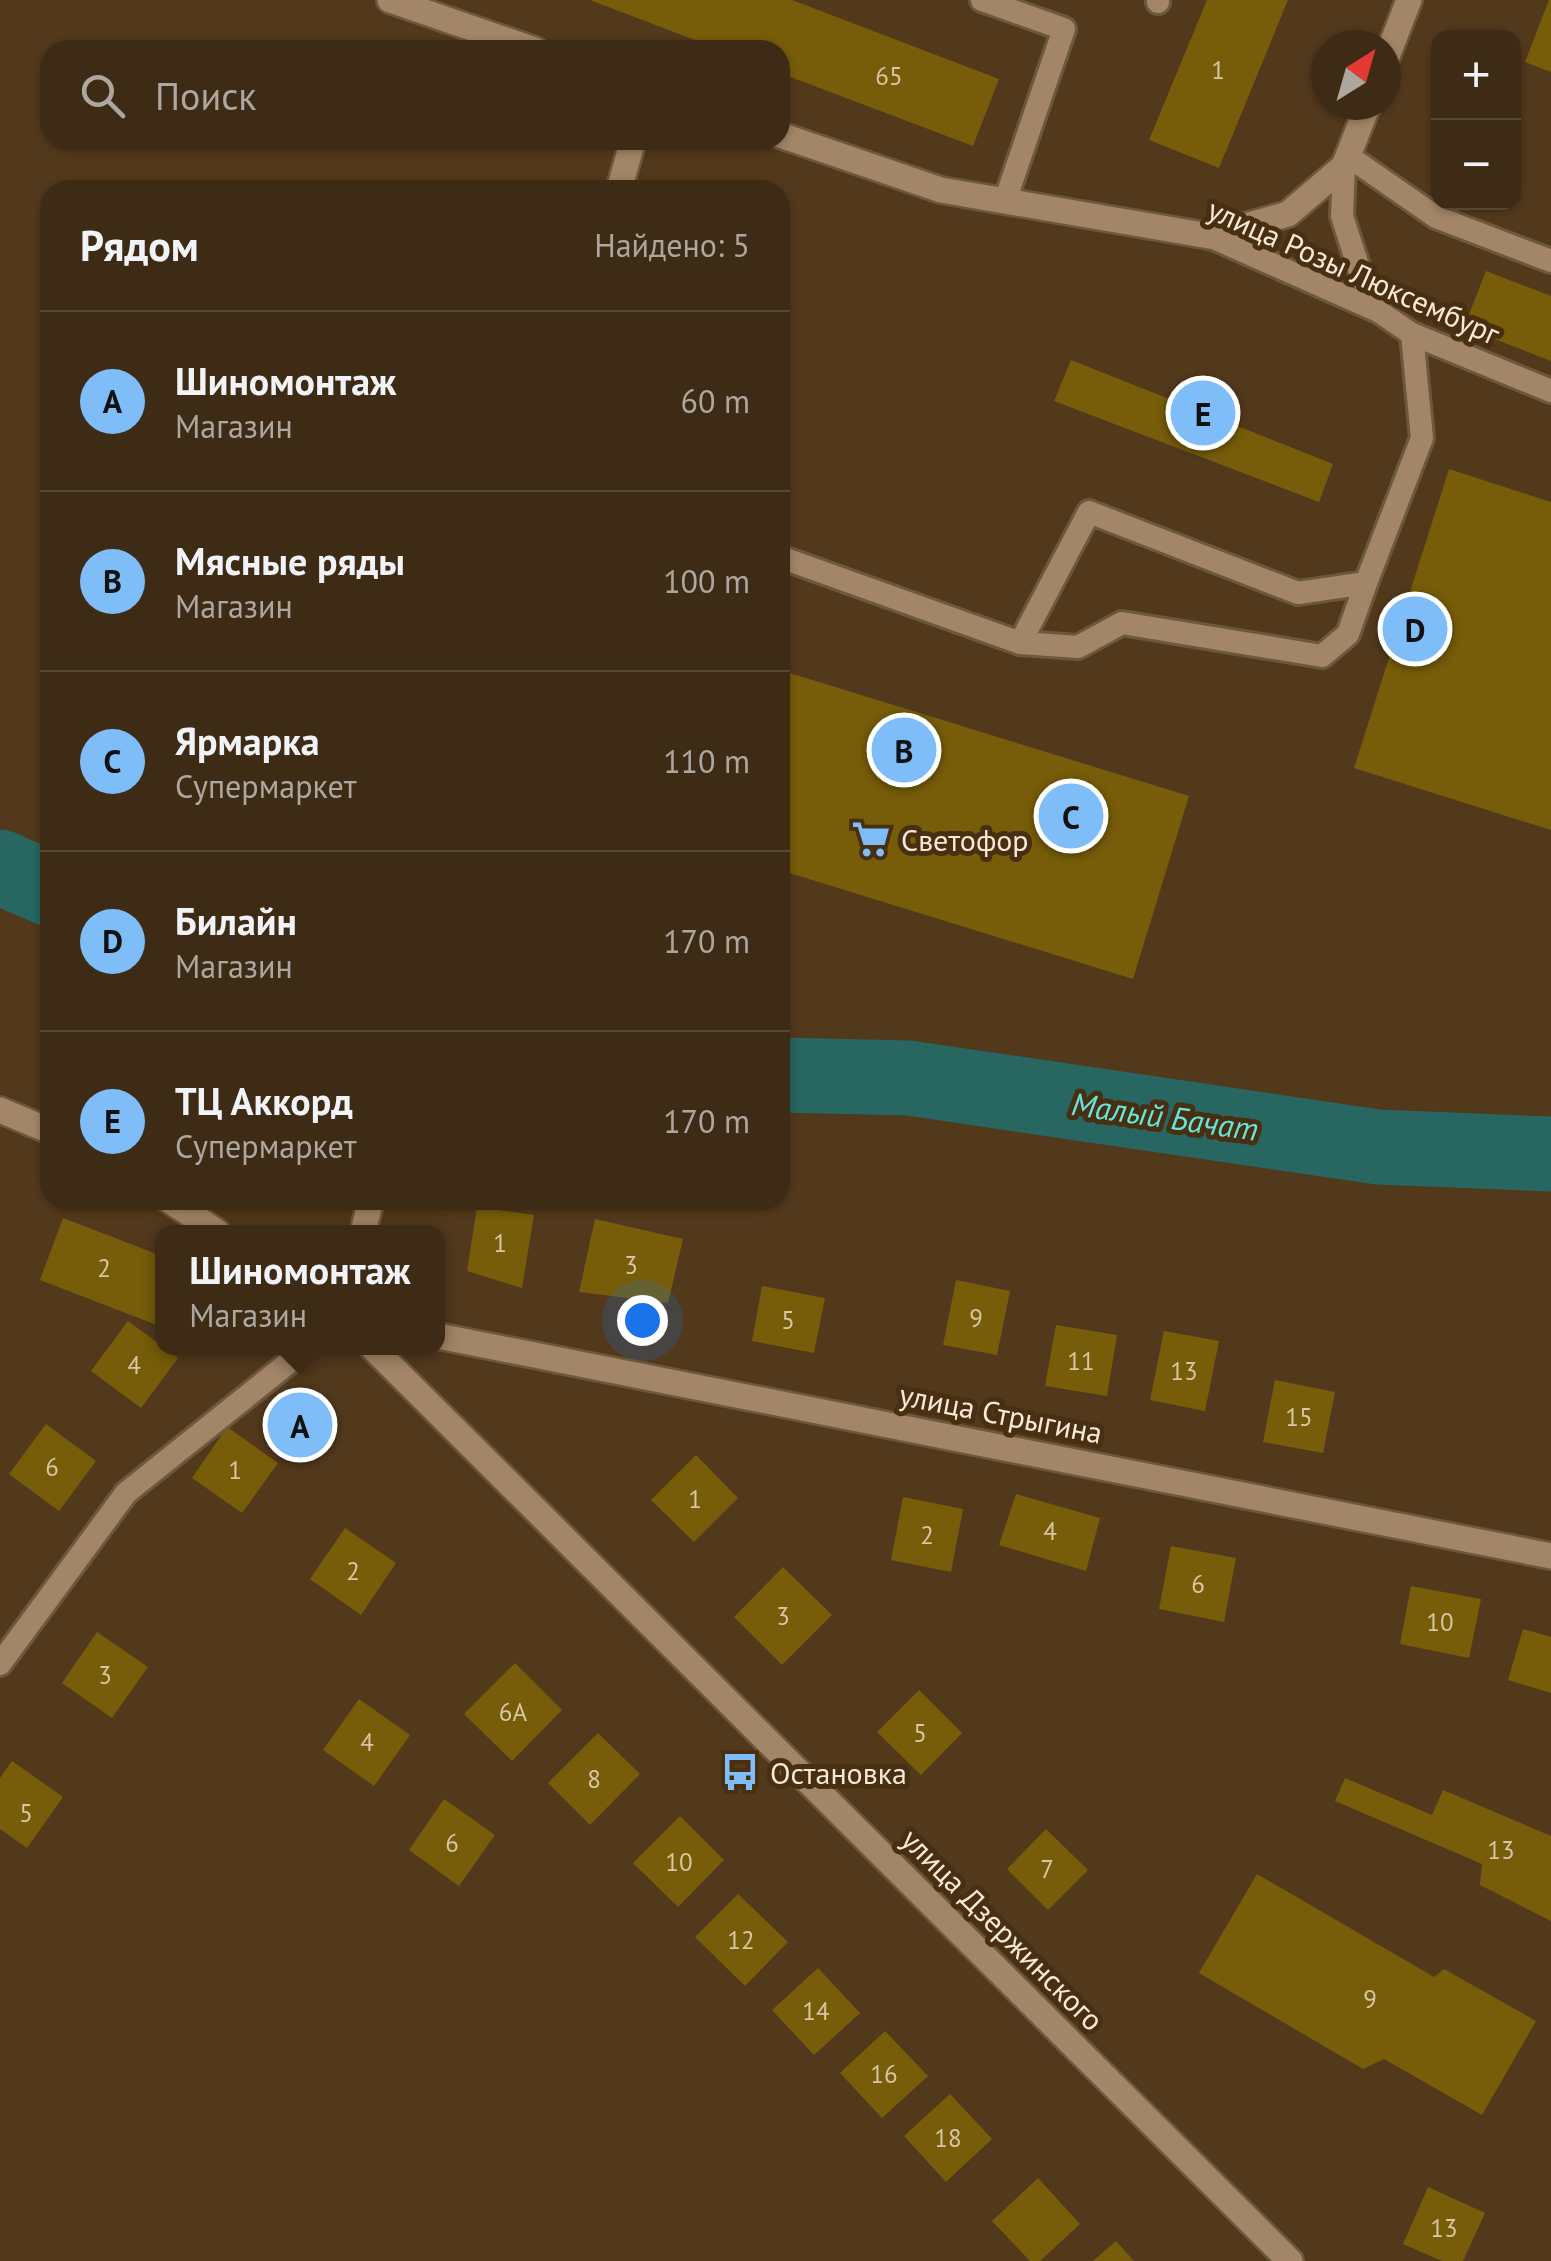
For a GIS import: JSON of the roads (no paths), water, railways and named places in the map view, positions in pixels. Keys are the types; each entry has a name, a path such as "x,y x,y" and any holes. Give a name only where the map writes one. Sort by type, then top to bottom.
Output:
{"street":[{"path":"390,0 506,40"},
{"path":"1397,30 1409,0"},
{"path":"1209,236 1288,214 1346,160 1362,120"},
{"name":"улица Розы Люксембург","path":"790,138 942,190 1209,236"},
{"path":"621,180 630,150"},
{"path":"0,1110 40,1127"},
{"path":"184,1210 206,1225"},
{"name":"улица Стрыгина","path":"445,1337 1551,1556"},
{"name":"улица Дзержинского","path":"380,1355 1290,2261"}],"lane":[{"path":"982,0 1064,29 1005,201"},
{"path":"1378,311 1360,272 1342,216 1346,160 1436,217 1551,262"},
{"name":"улица Розы Люксембург","path":"1209,236 1378,311 1412,334 1551,390"},
{"path":"790,562 1020,643 1078,647 1122,624 1322,656 1348,634 1422,438 1412,334"},
{"path":"1020,643 1089,512 1298,593 1366,583"},
{"path":"0,1664 126,1493 297,1355"}],"waterway":[{"name":"Малый Бачат","path":"0,867 40,885"},
{"name":"Малый Бачат","path":"790,1075 909,1078 1378,1147 1551,1154"}],"place":[{"name":"ТЦ Аккорд","path":"1203,413"},
{"name":"Билайн","path":"1415,629"},
{"name":"Мясные ряды","path":"904,750"},
{"name":"Ярмарка","path":"1071,816"},
{"name":"Светофор","path":"871,839"},
{"name":"Шиномонтаж","path":"300,1425"},
{"name":"Остановка","path":"740,1772"}]}
